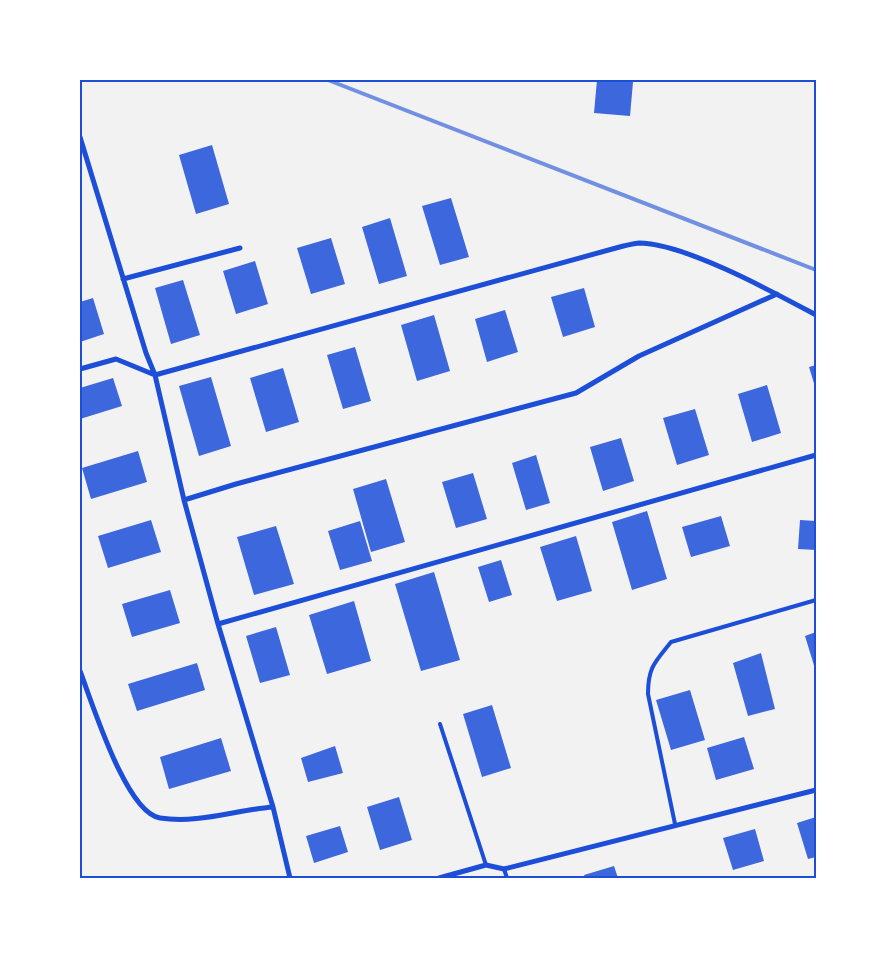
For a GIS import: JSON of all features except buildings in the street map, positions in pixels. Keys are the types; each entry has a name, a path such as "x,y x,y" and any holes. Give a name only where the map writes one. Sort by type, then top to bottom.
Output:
{"street":[{"path":"80,136 154,375 184,500 218,624 273,807 290,878"},
{"path":"80,369 116,359 154,375 639,243 679,250 777,294 816,315"},
{"path":"124,280 240,248"},
{"path":"184,500 236,484 576,393 639,356 777,294"},
{"path":"218,624 816,456"},
{"path":"80,671 110,751 132,796 158,818 198,820 253,808 273,807"},
{"path":"439,878 486,865 504,869 675,824 816,790"}],"lane":[{"path":"675,824 648,694 648,674 656,661 672,642 816,600"},
{"path":"440,724 486,865"},
{"path":"504,869 506,878"}],"railway":[{"path":"328,80 816,270"}]}
